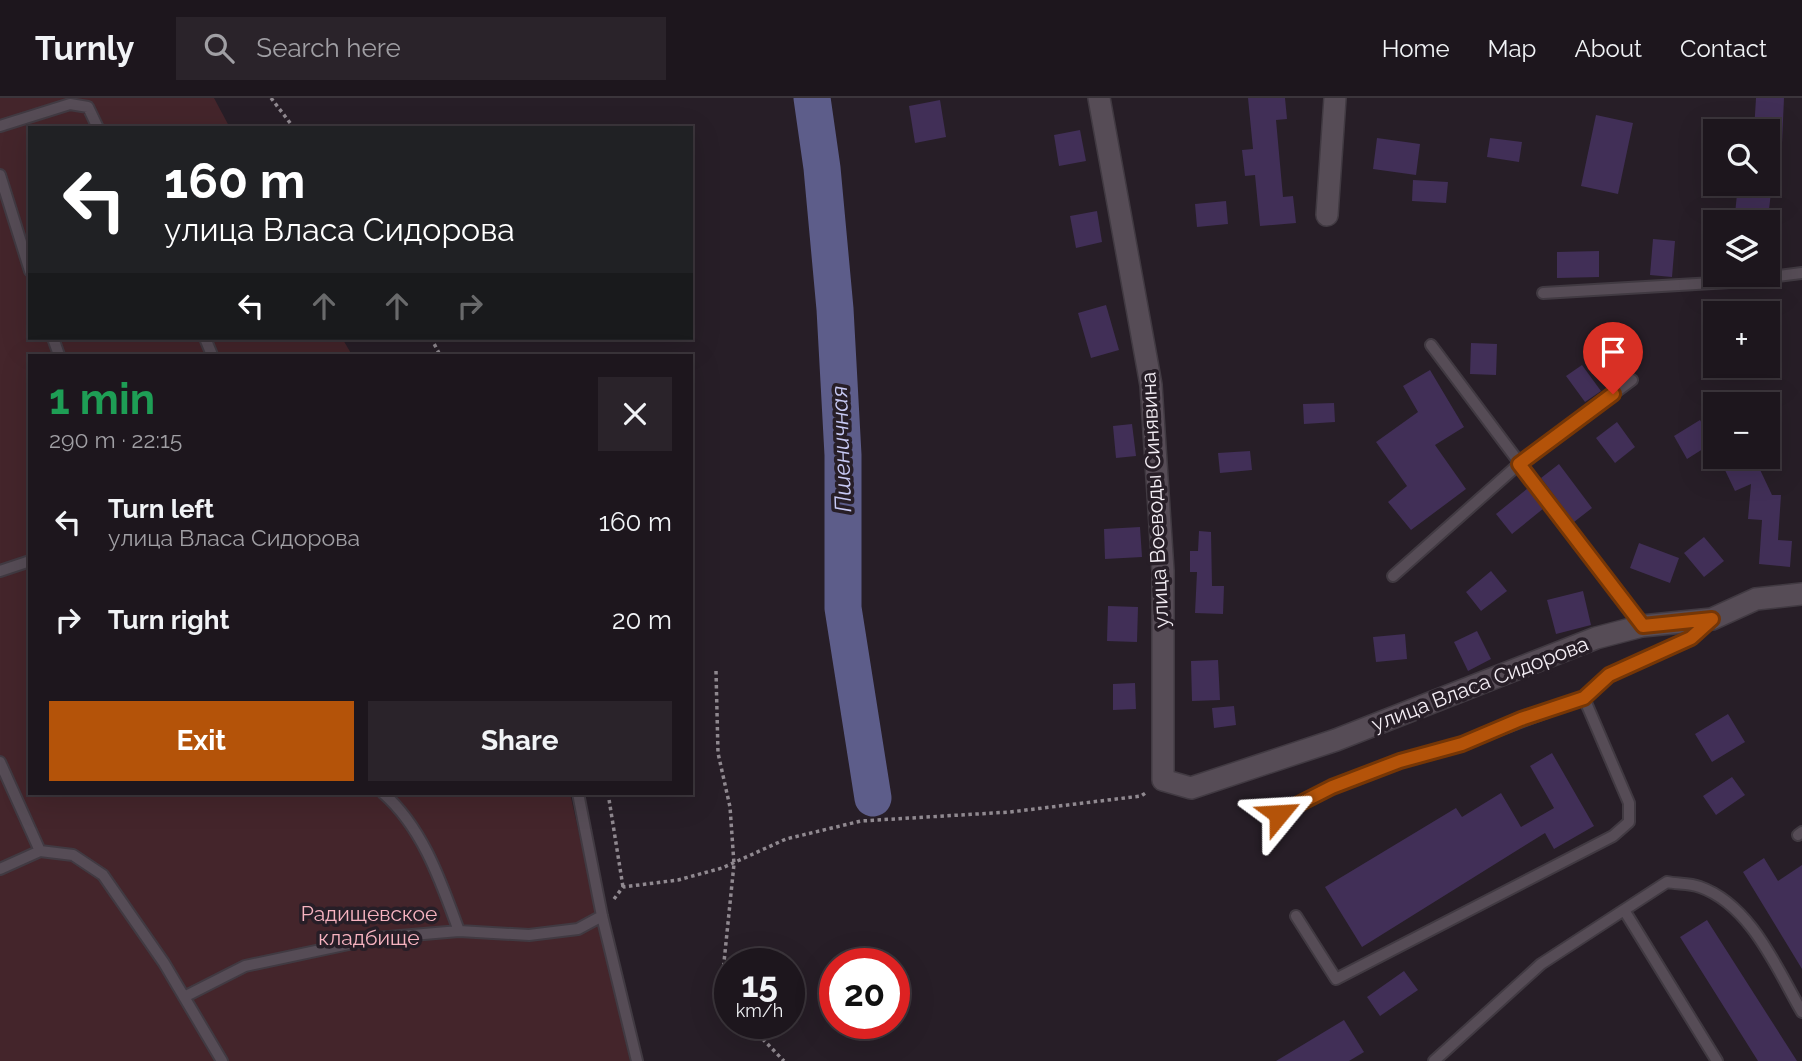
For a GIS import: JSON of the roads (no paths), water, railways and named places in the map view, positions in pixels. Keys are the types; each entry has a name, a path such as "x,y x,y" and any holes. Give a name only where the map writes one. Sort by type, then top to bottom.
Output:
{"street":[{"name":"улица Воеводы Синявина","path":"1099,98 1151,384 1163,571 1163,780"},
{"path":"1327,215 1335,98"},
{"name":"улица Власа Сидорова","path":"1163,780 1191,788 1336,740 1596,638 1643,626 1712,619 1756,599 1802,594"}],"lane":[{"path":"0,126 70,104 88,107 97,126"},
{"path":"0,175 28,265"},
{"path":"1543,293 1730,282 1802,273"},
{"path":"1431,345 1643,626"},
{"path":"1393,576 1519,464 1632,380"},
{"path":"0,571 28,562"},
{"path":"1279,814 1332,787 1366,774 1462,744 1521,719 1584,698 1609,675 1691,638 1712,619"},
{"path":"1296,916 1336,979 1614,836 1629,822 1629,803 1584,698"},
{"path":"0,762 40,851"},
{"path":"385,795 404,811 439,877 459,931"},
{"path":"578,795 602,916 636,1061"},
{"path":"0,869 40,851 73,855 103,875 184,996 222,1061"},
{"path":"1434,1061 1541,964 1667,882 1700,887 1736,910 1759,939 1802,1012"},
{"path":"1624,910 1717,1061"},
{"path":"184,996 245,966 377,938 459,931 529,935 578,929 602,916"}],"waterway":[{"name":"Пшеничная","path":"812,98 822,168 835,309 843,455 843,608 873,798"}],"park label":[{"name":"Радищевское кладбище","path":"369,926"}]}
